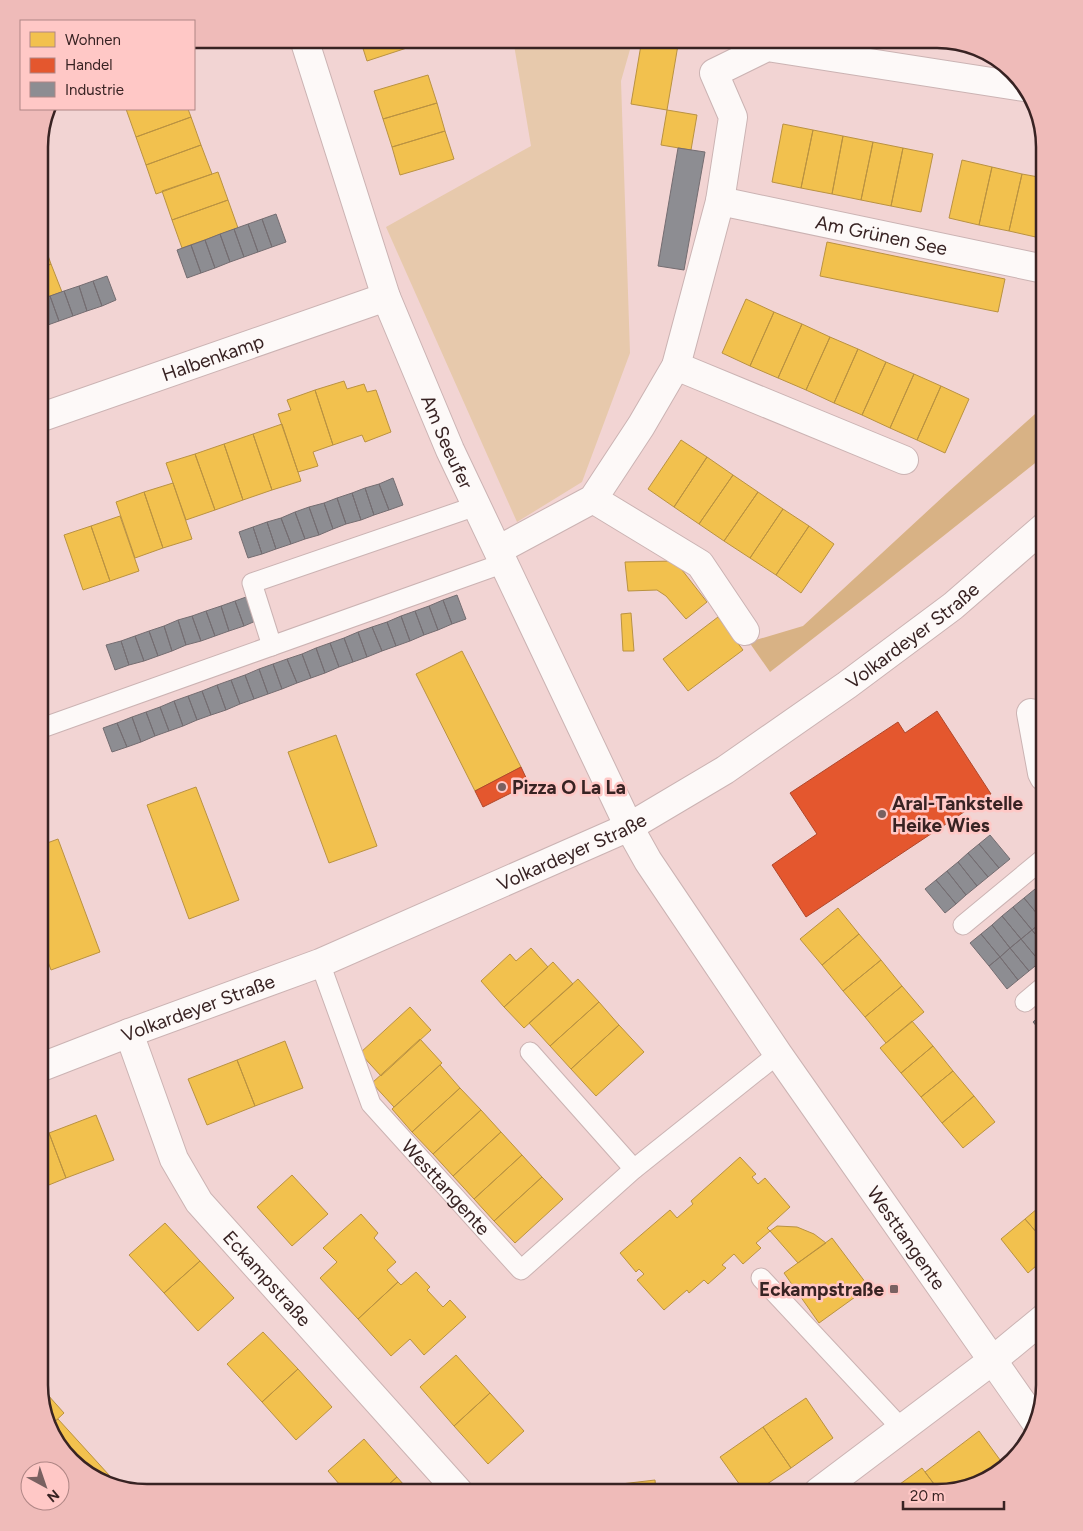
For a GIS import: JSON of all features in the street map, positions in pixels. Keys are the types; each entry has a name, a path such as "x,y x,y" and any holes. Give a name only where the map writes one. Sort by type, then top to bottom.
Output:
{"street":[{"name":"Am Seeufer","path":"307,48 386,297 450,450 629,827"},
{"path":"500,557 593,498 641,426 676,366 720,201 733,117 714,73 765,48"},
{"path":"773,48 1015,86"},
{"name":"Am Grünen See","path":"720,201 1036,267"},
{"name":"Halbenkamp","path":"48,415 386,297"},
{"path":"676,366 904,460"},
{"path":"593,498 700,564 745,631"},
{"name":"Volkardeyer Straße","path":"48,1064 320,963 629,827 725,770 847,685 953,606 1036,534"},
{"name":"Westtangente","path":"629,827 648,861 778,1054 1031,1415"},
{"name":"Eckampstraße","path":"129,1033 174,1159 199,1202 451,1483"},
{"path":"829,1484 993,1360 1036,1325"}],"lane":[{"path":"272,646 252,583 476,506"},
{"path":"48,726 272,646 500,557"},
{"path":"963,925 1036,865"},
{"name":"Westtangente","path":"320,963 371,1104 521,1270 634,1169 778,1054"},
{"path":"1025,1002 1036,993"},
{"path":"530,1052 634,1169"},
{"path":"761,1278 902,1429"}],"shaded area":[{"path":"515,48 630,48 621,81 630,353 582,482 517,522 386,227 531,146"},
{"path":"1036,413 1036,462 770,672 749,642 803,626"}],"building: Wohnen":[{"path":"363,48 407,48 367,61"},
{"path":"640,48 677,48 667,110 631,104"},
{"path":"428,75 437,103 383,119 374,91"},
{"path":"437,103 445,131 392,147 383,119"},
{"path":"126,110 188,110 191,117 136,137"},
{"path":"667,110 697,115 691,150 661,145"},
{"path":"191,117 201,145 146,165 136,137"},
{"path":"783,124 813,130 801,188 772,182"},
{"path":"813,130 843,136 832,194 801,188"},
{"path":"445,131 454,159 400,175 392,147"},
{"path":"843,136 873,142 861,200 832,194"},
{"path":"873,142 903,148 891,206 861,200"},
{"path":"201,145 212,174 156,194 146,165"},
{"path":"903,148 933,154 921,212 891,206"},
{"path":"962,160 992,167 979,225 949,218"},
{"path":"992,167 1022,174 1009,231 979,225"},
{"path":"218,172 228,200 172,220 162,191"},
{"path":"1022,174 1036,177 1036,237 1009,231"},
{"path":"228,200 238,228 182,248 172,220"},
{"path":"827,242 1005,279 998,312 820,276"},
{"path":"51,264 62,292 48,297 48,265"},
{"path":"746,299 774,312 750,366 722,353"},
{"path":"774,312 802,324 778,378 750,366"},
{"path":"802,324 830,337 806,390 778,378"},
{"path":"830,337 858,349 834,403 806,390"},
{"path":"858,349 886,362 862,415 834,403"},
{"path":"886,362 914,374 890,428 862,415"},
{"path":"914,374 941,386 917,440 890,428"},
{"path":"344,381 347,389 364,384 367,392 376,390 391,432 365,442 362,435 333,445 315,390"},
{"path":"941,386 969,399 945,453 917,440"},
{"path":"315,390 333,445 313,452 318,466 298,472 278,414 291,410 287,400"},
{"path":"282,424 301,481 272,490 253,434"},
{"path":"253,434 272,490 243,500 224,444"},
{"path":"681,440 707,457 674,507 648,489"},
{"path":"224,444 243,500 215,510 195,454"},
{"path":"195,454 215,510 186,520 166,463"},
{"path":"707,457 733,475 699,524 674,507"},
{"path":"733,475 758,492 724,541 699,524"},
{"path":"173,483 192,539 163,548 144,492"},
{"path":"144,492 163,548 135,558 116,502"},
{"path":"758,492 783,509 750,558 724,541"},
{"path":"783,509 809,526 776,575 750,558"},
{"path":"120,516 139,571 110,581 91,526"},
{"path":"91,526 110,581 83,590 64,535"},
{"path":"809,526 834,544 801,593 776,575"},
{"path":"675,561 707,602 686,619 666,596 657,590 628,591 625,562"},
{"path":"631,613 634,651 623,651 621,614"},
{"path":"718,617 743,650 688,691 663,659"},
{"path":"462,651 521,767 475,791 416,674"},
{"path":"336,735 377,846 329,863 288,752"},
{"path":"196,787 239,900 189,919 147,805"},
{"path":"58,839 100,952 51,970 48,962 48,843"},
{"path":"838,908 859,934 822,965 800,939"},
{"path":"859,934 881,960 843,991 822,965"},
{"path":"531,948 548,967 504,1007 481,981 510,954 516,961"},
{"path":"881,960 902,986 865,1017 843,991"},
{"path":"553,962 573,984 524,1028 504,1007"},
{"path":"578,979 599,1002 550,1046 529,1023"},
{"path":"902,986 924,1012 886,1043 865,1017"},
{"path":"599,1002 619,1025 571,1069 550,1046"},
{"path":"410,1007 431,1030 381,1076 360,1053"},
{"path":"912,1021 933,1046 901,1073 880,1048"},
{"path":"619,1025 644,1052 596,1096 571,1069"},
{"path":"420,1039 442,1063 394,1107 372,1083"},
{"path":"285,1041 303,1088 255,1106 237,1060"},
{"path":"933,1046 953,1071 921,1097 901,1073"},
{"path":"237,1060 255,1106 207,1125 188,1079"},
{"path":"440,1065 460,1088 412,1132 392,1109"},
{"path":"953,1071 974,1096 942,1123 921,1097"},
{"path":"460,1088 481,1110 433,1154 412,1132"},
{"path":"974,1096 995,1122 963,1148 942,1123"},
{"path":"481,1110 501,1132 453,1176 433,1154"},
{"path":"96,1115 114,1160 66,1178 49,1133"},
{"path":"501,1132 522,1155 474,1199 453,1176"},
{"path":"48,1133 66,1178 48,1185"},
{"path":"522,1155 542,1177 494,1221 474,1199"},
{"path":"740,1157 756,1174 752,1177 758,1184 765,1178 790,1207 767,1228 770,1231 756,1243 761,1248 743,1264 734,1254 722,1265 726,1268 708,1284 704,1280 689,1293 687,1290 664,1310 637,1280 644,1274 639,1269 636,1272 620,1253 670,1210 677,1218 693,1204 691,1201"},
{"path":"292,1175 328,1214 292,1246 257,1207"},
{"path":"542,1177 563,1199 515,1243 494,1221"},
{"path":"1036,1210 1036,1232 1025,1219"},
{"path":"361,1214 378,1233 374,1238 396,1262 387,1270 398,1282 358,1319 320,1278 337,1262 323,1248"},
{"path":"1025,1219 1036,1232 1036,1266 1028,1273 1001,1239"},
{"path":"165,1223 200,1261 164,1293 129,1255"},
{"path":"777,1226 797,1227 814,1234 826,1243 798,1263 770,1231"},
{"path":"832,1238 869,1287 819,1323 784,1273"},
{"path":"200,1261 234,1298 198,1331 164,1293"},
{"path":"416,1272 430,1287 427,1290 443,1307 450,1300 466,1317 424,1355 410,1339 391,1356 358,1319 398,1282 401,1285"},
{"path":"263,1332 298,1369 262,1402 227,1364"},
{"path":"456,1355 490,1393 454,1426 420,1387"},
{"path":"298,1369 332,1407 296,1440 262,1402"},
{"path":"490,1393 524,1431 488,1464 454,1426"},
{"path":"48,1395 64,1413 55,1422"},
{"path":"806,1398 833,1438 791,1468 763,1427"},
{"path":"58,1419 111,1477 97,1470 76,1455 55,1422"},
{"path":"763,1427 791,1468 767,1484 739,1484 720,1457"},
{"path":"979,1431 1000,1460 975,1476 950,1483 934,1484 925,1472"},
{"path":"364,1439 397,1477 390,1483 338,1483 328,1471"},
{"path":"922,1468 934,1484 900,1484"},
{"path":"397,1477 402,1483 390,1483"},
{"path":"655,1480 655,1484 624,1484"}],"building: Handel":[{"name":"Aral-Tankstelle Heike Wies","path":"937,711 991,794 806,917 772,865 817,834 790,793 898,722 905,733"},
{"name":"Pizza O La La","path":"521,767 529,784 483,807 475,791"}],"building: Industrie":[{"path":"678,148 705,152 684,270 658,266"},
{"path":"276,214 286,242 272,247 262,219"},
{"path":"262,219 272,247 258,252 248,224"},
{"path":"248,224 258,252 244,257 234,229"},
{"path":"234,229 244,257 230,262 220,234"},
{"path":"220,234 230,262 215,268 205,240"},
{"path":"205,240 215,268 201,273 191,245"},
{"path":"191,245 201,273 187,278 177,250"},
{"path":"107,276 116,300 102,306 93,281"},
{"path":"93,281 102,306 87,311 79,286"},
{"path":"79,286 87,311 73,316 64,291"},
{"path":"64,291 73,316 59,321 50,296"},
{"path":"50,296 59,321 48,325 48,297"},
{"path":"393,478 403,505 389,510 379,484"},
{"path":"379,484 389,510 374,515 365,488"},
{"path":"365,488 374,515 361,520 352,493"},
{"path":"352,493 361,520 346,524 337,498"},
{"path":"337,498 346,524 333,529 324,503"},
{"path":"324,503 333,529 319,535 309,507"},
{"path":"309,507 319,535 305,539 295,512"},
{"path":"295,512 305,539 291,544 281,518"},
{"path":"281,518 291,544 276,549 267,522"},
{"path":"267,522 276,549 262,554 253,527"},
{"path":"253,527 262,554 248,558 239,532"},
{"path":"457,595 466,619 452,624 443,600"},
{"path":"249,596 258,620 244,626 235,601"},
{"path":"443,600 452,624 438,630 429,606"},
{"path":"235,601 244,626 229,631 221,606"},
{"path":"221,606 229,631 215,636 206,611"},
{"path":"429,606 438,630 424,635 415,611"},
{"path":"206,611 215,636 201,641 192,616"},
{"path":"415,611 424,635 410,641 401,616"},
{"path":"192,616 201,641 186,645 178,620"},
{"path":"401,616 410,641 396,646 387,622"},
{"path":"178,620 186,645 172,651 164,626"},
{"path":"387,622 396,646 382,651 372,627"},
{"path":"164,626 172,651 158,656 149,631"},
{"path":"372,627 382,651 367,657 358,632"},
{"path":"149,631 158,656 144,661 135,636"},
{"path":"358,632 367,657 353,662 344,638"},
{"path":"135,636 144,661 129,665 121,641"},
{"path":"344,638 353,662 339,667 330,643"},
{"path":"121,641 129,665 115,670 106,645"},
{"path":"330,643 339,667 325,673 316,648"},
{"path":"316,648 325,673 311,678 302,654"},
{"path":"302,654 311,678 297,683 287,659"},
{"path":"287,659 297,683 282,689 273,664"},
{"path":"273,664 282,689 268,694 259,669"},
{"path":"259,669 268,694 254,699 245,675"},
{"path":"245,675 254,699 240,704 231,680"},
{"path":"231,680 240,704 226,710 217,685"},
{"path":"217,685 226,710 211,715 202,691"},
{"path":"202,691 211,715 197,720 188,696"},
{"path":"188,696 197,720 183,726 174,701"},
{"path":"174,701 183,726 169,731 160,707"},
{"path":"160,707 169,731 155,736 146,712"},
{"path":"146,712 155,736 141,742 132,717"},
{"path":"132,717 141,742 127,747 117,723"},
{"path":"117,723 127,747 112,752 103,728"},
{"path":"990,835 1010,859 999,868 979,844"},
{"path":"979,844 999,868 988,877 968,853"},
{"path":"968,853 988,877 977,886 958,862"},
{"path":"958,862 977,886 966,895 947,871"},
{"path":"947,871 966,895 956,904 936,880"},
{"path":"936,880 956,904 945,913 925,889"},
{"path":"1035,889 1036,913 1024,898"},
{"path":"1024,898 1036,913 1036,927 1032,930 1013,907"},
{"path":"1013,907 1032,930 1021,939 1002,916"},
{"path":"1002,916 1021,939 1010,948 992,925"},
{"path":"992,925 1010,948 1000,957 981,934"},
{"path":"1036,927 1036,935 1032,930"},
{"path":"1032,930 1036,935 1036,957 1021,939"},
{"path":"981,934 1000,957 989,966 970,943"},
{"path":"1021,939 1036,957 1036,965 1029,971 1010,948"},
{"path":"1010,948 1029,971 1018,980 1000,957"},
{"path":"1000,957 1018,980 1007,989 989,966"}],"place":[{"name":"Pizza O La La","path":"502,787"},
{"name":"Aral-Tankstelle Heike Wies","path":"882,814"},
{"name":"Eckampstraße","path":"894,1289"}]}
